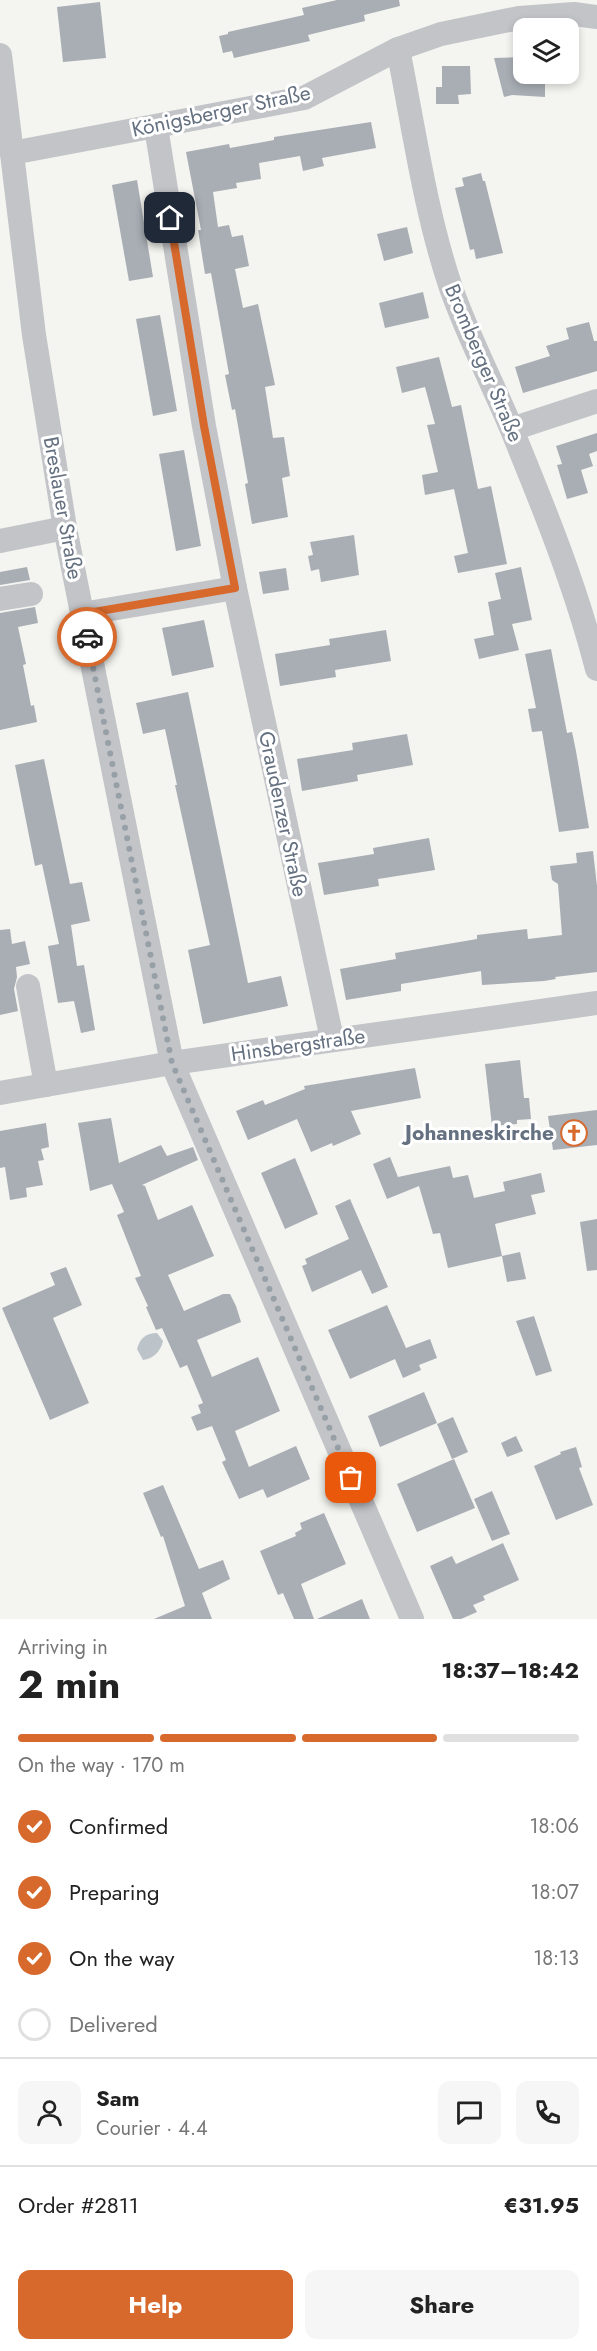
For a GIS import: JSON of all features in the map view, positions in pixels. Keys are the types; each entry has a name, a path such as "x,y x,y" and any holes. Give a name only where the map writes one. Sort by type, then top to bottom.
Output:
{"street":[{"name":"Königsberger Straße","path":"12,153 304,98 398,49 441,34 519,18 574,14 597,17"},
{"name":"Bromberger Straße","path":"398,49 433,225 451,289 512,429 557,543 586,626 597,669"},
{"name":"Breslauer Straße","path":"0,55 34,335 65,528 172,1063 412,1619"},
{"name":"Graudenzer Straße","path":"156,127 204,426 235,588 332,1039"},
{"path":"512,429 597,401"},
{"path":"0,541 65,528"},
{"path":"82,614 235,588"},
{"path":"0,599 31,594"},
{"path":"28,986 46,1085"},
{"name":"Hinsbergstraße","path":"0,1093 172,1063 597,1003"}],"shaded area":[{"path":"157,1333 163,1341 160,1348 156,1354 143,1360 137,1349 140,1342 147,1335"}],"building":[{"path":"337,0 399,0 400,6 364,15 365,21 308,35 310,41 234,58 232,51 223,53 219,36 304,15 302,8"},
{"path":"100,2 106,58 63,62 57,7"},
{"path":"513,57 513,84 545,84 545,97 512,95 504,97 494,58"},
{"path":"442,66 470,66 471,94 458,95 459,104 436,104 436,87 442,87"},
{"path":"371,122 376,148 322,158 324,166 303,171 300,156 259,163 261,179 236,183 237,188 213,192 218,227 229,225 232,237 243,235 249,266 235,269 243,308 258,304 275,385 265,387 273,438 284,437 290,476 282,478 288,517 252,524 245,484 248,483 235,409 232,410 225,375 229,374 211,273 205,274 198,230 201,230 186,152 229,144 230,148 274,140 274,137"},
{"path":"481,173 503,253 476,259 474,249 470,250 455,188 464,186 462,178"},
{"path":"137,180 153,277 129,281 112,185"},
{"path":"407,227 413,253 384,261 377,234"},
{"path":"423,292 429,318 385,328 379,303"},
{"path":"160,315 177,411 153,416 136,319"},
{"path":"589,322 594,341 597,341 597,371 523,393 515,367 550,356 546,346 569,339 566,328"},
{"path":"439,357 452,407 461,405 478,489 491,486 507,564 458,573 454,556 468,553 454,489 425,495 422,475 438,472 427,425 435,424 425,387 402,393 396,367"},
{"path":"597,433 597,451 589,454 593,466 581,470 588,493 567,499 557,465 562,464 556,446"},
{"path":"184,450 201,546 176,551 159,454"},
{"path":"354,535 359,575 321,582 319,569 311,571 308,556 313,555 310,542"},
{"path":"27,567 30,580 0,585 0,572"},
{"path":"521,567 532,620 512,624 519,650 479,659 474,639 494,635 488,602 501,599 495,573"},
{"path":"286,568 289,590 263,594 259,572"},
{"path":"35,607 38,623 18,627 26,664 23,665 31,706 34,705 37,722 0,730 0,613"},
{"path":"204,620 214,667 172,676 162,628"},
{"path":"386,630 391,661 335,670 336,677 280,686 275,654 330,645 329,639"},
{"path":"551,649 567,733 572,732 589,828 559,832 542,731 532,732 528,709 536,708 525,654"},
{"path":"188,692 248,983 281,976 288,1006 203,1024 188,950 210,945 175,785 177,785 165,729 143,734 136,703"},
{"path":"407,734 413,765 357,775 358,781 302,791 297,759 353,750 352,743"},
{"path":"44,759 70,884 82,882 90,921 71,925 77,966 84,965 95,1030 81,1033 74,1001 58,1003 48,946 59,944 42,864 35,866 15,765"},
{"path":"429,838 435,870 378,879 379,886 324,895 318,863 374,854 373,848"},
{"path":"593,851 597,886 597,972 555,977 556,979 544,981 482,985 481,971 401,984 401,991 346,1000 340,969 396,959 395,953 477,939 477,935 527,929 528,939 562,935 558,884 552,880 550,866 577,863 576,853"},
{"path":"10,929 12,944 25,941 30,964 16,967 17,977 14,989 18,1011 0,1015 0,930"},
{"path":"520,1060 524,1098 529,1098 531,1119 517,1120 517,1124 492,1126 485,1064"},
{"path":"415,1068 421,1098 351,1111 361,1134 333,1146 332,1143 311,1152 297,1119 248,1140 236,1111 263,1100 265,1105 305,1089 304,1086"},
{"name":"Johanneskirche","path":"597,1110 597,1145 553,1150 548,1116"},
{"path":"111,1118 119,1163 161,1145 167,1156 193,1147 198,1160 142,1185 145,1186 158,1220 192,1205 214,1256 168,1275 184,1311 223,1294 230,1294 236,1306 241,1322 197,1340 212,1377 258,1357 280,1411 235,1431 249,1467 296,1446 310,1479 267,1498 263,1489 239,1499 222,1462 226,1460 212,1426 197,1431 191,1417 201,1413 198,1405 203,1403 187,1365 180,1368 162,1328 156,1330 146,1307 148,1306 135,1278 141,1276 117,1215 124,1212 112,1184 90,1191 78,1123"},
{"path":"46,1123 49,1147 41,1149 44,1160 38,1161 43,1185 26,1188 27,1197 10,1200 5,1167 0,1168 0,1131"},
{"path":"390,1157 398,1177 450,1166 453,1178 468,1175 474,1198 505,1191 503,1182 541,1173 545,1192 531,1195 536,1214 495,1224 502,1256 448,1268 440,1233 433,1234 419,1186 387,1199 373,1164"},
{"path":"295,1158 318,1214 285,1229 261,1173"},
{"path":"350,1199 388,1287 372,1294 361,1270 312,1292 302,1266 307,1264 305,1259 349,1239 335,1206"},
{"path":"597,1219 597,1270 587,1271 580,1222"},
{"path":"520,1252 526,1279 507,1282 502,1256"},
{"path":"66,1267 82,1305 53,1318 89,1403 50,1420 2,1308 55,1285 50,1273"},
{"path":"387,1305 406,1348 430,1339 437,1358 419,1365 421,1370 403,1378 395,1359 350,1379 328,1330"},
{"path":"534,1316 552,1371 536,1376 516,1321"},
{"path":"424,1392 437,1423 380,1447 368,1416"},
{"path":"453,1417 468,1452 452,1459 437,1424"},
{"path":"516,1436 523,1451 507,1457 501,1443"},
{"path":"576,1447 582,1467 579,1468 593,1505 556,1520 534,1466 561,1454 560,1452"},
{"path":"454,1459 475,1508 417,1532 397,1484"},
{"path":"163,1485 199,1569 223,1560 230,1579 202,1593 212,1619 154,1619 185,1606 163,1536 161,1537 143,1493"},
{"path":"492,1491 510,1534 492,1541 474,1499"},
{"path":"324,1513 346,1564 301,1584 314,1619 294,1619 283,1593 278,1595 260,1551 296,1536 295,1533 302,1529 300,1523"},
{"path":"503,1543 519,1580 483,1596 485,1600 473,1605 477,1612 461,1619 453,1619 430,1566 452,1556 456,1564"},
{"path":"362,1599 370,1619 317,1619"}],"way so far":[{"path":"87,637 172,1063 351,1478"}],"place":[{"name":"Johanneskirche","path":"574,1133"}],"route":[{"path":"87,637 82,614 235,588 204,426 170,218"}]}
